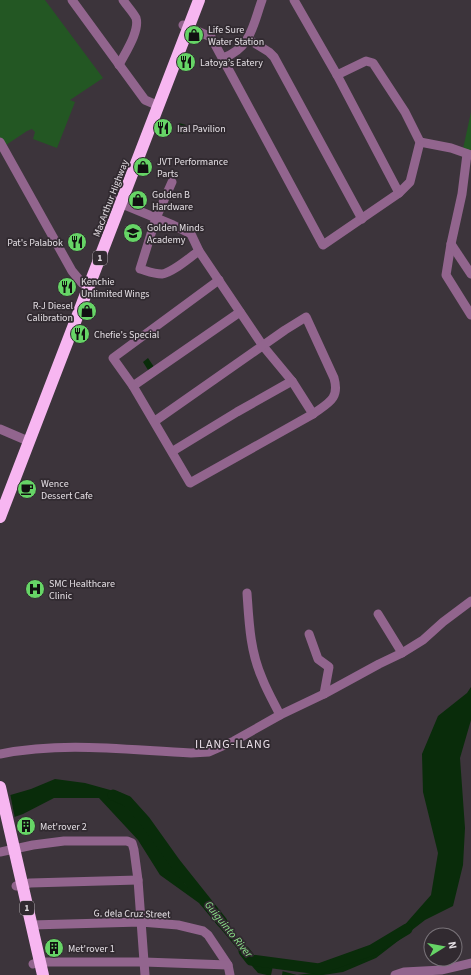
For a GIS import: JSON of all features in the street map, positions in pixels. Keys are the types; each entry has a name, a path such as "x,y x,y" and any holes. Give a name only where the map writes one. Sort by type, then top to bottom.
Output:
{"highway":[{"name":"MacArthur Highway","path":"186,26 193,0"},
{"name":"MacArthur Highway","path":"0,500 26,439 186,26 199,0"},
{"name":"MacArthur Highway","path":"0,517 26,439"},
{"name":"1","path":"0,787 7,847"},
{"name":"1","path":"0,817 7,847 31,925 36,967"},
{"name":"1","path":"19,885 36,967 43,975"}],"street":[{"path":"72,0 145,100 156,104"},
{"path":"119,65 135,33 137,24 135,17 123,0"},
{"path":"223,58 239,50 248,39 262,0"},
{"path":"294,0 337,75 399,193"},
{"path":"186,26 211,37 323,245 399,193 410,182 420,142 405,112 373,63 366,61 337,75"},
{"path":"248,39 269,52 274,58 362,219"},
{"path":"0,142 72,271 86,285"},
{"path":"420,142 451,148 469,154 467,194 451,244 446,275 471,315"},
{"path":"172,182 156,218 140,269 157,274 164,274 199,251"},
{"path":"118,202 191,234 199,251 263,346 292,381 313,414"},
{"path":"451,244 471,274"},
{"path":"155,421 306,317 334,378 336,384 335,396 331,401 313,414 190,483 155,421 113,358 219,280"},
{"path":"133,386 240,312"},
{"path":"173,451 292,381"},
{"path":"0,429 26,439"},
{"path":"247,593 249,629 253,652 261,677 280,715"},
{"path":"0,754 30,748 67,746 143,751 208,752 234,741 280,715 324,694 378,664 402,653 422,640 471,601"},
{"path":"378,614 402,653"},
{"path":"309,634 318,659 329,667 324,694"},
{"path":"7,847 64,841 127,841 132,843 138,880 145,975"},
{"path":"19,885 138,880"},
{"name":"G. dela Cruz Street","path":"31,925 142,922 178,925 203,931 208,935 228,965 230,975"},
{"path":"36,967 144,962 228,965"},
{"path":"395,975 404,972 442,970 471,963"}],"shaded area":[{"path":"0,0 45,0 103,78 70,100 75,102 57,148 33,139 35,132 32,129 3,147 0,141"},
{"path":"471,112 471,151 463,149"}],"water":[{"path":"179,123 186,125 183,134 177,132 176,130"},
{"path":"148,358 154,367 148,370 143,362"},
{"path":"471,687 471,720 460,758 465,828 463,865 453,906 425,920 376,958 343,972 323,975 297,975 327,971 394,937 431,895 438,853 423,792 422,754 438,716 467,693"},
{"path":"55,779 85,783 121,793 166,853 185,884 221,918 250,957 274,969 297,975 267,975 258,973 199,903 160,875 138,840 99,798 54,798 23,814 0,822 7,796 31,789"}],"pier":[{"path":"10,793 15,819 0,824 0,796"},
{"path":"273,966 283,969 282,975 271,975"}],"waterway":[{"name":"Guiguinto River","path":"113,795 127,801 145,821 175,863 222,922"},
{"name":"Guiguinto River","path":"244,951 251,960 319,969 372,950 407,929"}],"place":[{"name":"Life Sure Water Station","path":"194,35"},
{"name":"Latoya’s Eatery","path":"186,62"},
{"name":"Iral Pavilion","path":"163,128"},
{"name":"JVT Performance Parts","path":"143,167"},
{"name":"Golden B Hardware","path":"138,200"},
{"name":"Golden Minds Academy","path":"133,233"},
{"name":"Pat's Palabok","path":"77,242"},
{"name":"Kenchie Unlimited Wings","path":"67,287"},
{"name":"R-J Diesel Calibration","path":"87,311"},
{"name":"Chefie's Special","path":"80,334"},
{"name":"Wence Dessert Cafe","path":"27,489"},
{"name":"SMC Healthcare Clinic","path":"35,589"},
{"name":"Met'rover 2","path":"26,826"},
{"name":"Met'rover 1","path":"54,948"}],"district":[{"name":"ILANG-ILANG","path":"233,744"}]}
